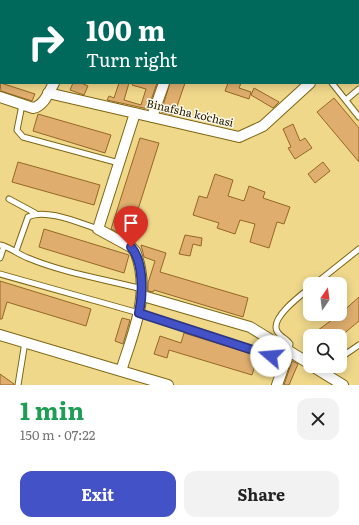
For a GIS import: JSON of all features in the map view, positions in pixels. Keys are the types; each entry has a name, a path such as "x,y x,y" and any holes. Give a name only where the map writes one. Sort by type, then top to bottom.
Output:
{"street":[{"path":"0,97 33,108 40,105 53,84"},
{"path":"152,117 164,84"},
{"name":"Binafsha koʻchasi","path":"48,93 239,137 264,126 309,84"},
{"path":"121,372 139,313 143,292 135,251 131,247 98,229 134,113"},
{"path":"143,292 250,327 303,358"},
{"path":"0,335 168,385"},
{"path":"277,385 289,350"},
{"path":"326,373 343,385"}],"lane":[{"path":"333,84 359,117"},
{"path":"346,100 359,89"},
{"path":"22,105 17,130 23,137 119,164"},
{"path":"8,199 35,213 45,213 98,229"},
{"path":"16,250 28,217 35,213"},
{"path":"0,258 2,245 16,250 27,258 143,292"},
{"path":"324,277 359,249"},
{"path":"0,274 139,313 286,361"},
{"path":"289,350 290,344 277,331 276,325 279,317 303,294"},
{"path":"18,385 25,342"},
{"path":"347,353 359,345"}],"building":[{"path":"0,84 4,84 35,94 32,101 1,91"},
{"path":"73,84 83,84 88,86 84,95 70,90"},
{"path":"119,84 129,84 124,100 141,105 146,89 132,84 157,84 148,109 107,100 109,96 114,98"},
{"path":"170,84 185,84 174,115 161,112"},
{"path":"228,84 241,84 239,88 251,92 249,99 225,91"},
{"path":"254,88 279,102 273,108 251,95"},
{"path":"334,98 359,128 359,162 317,112"},
{"path":"38,114 111,135 105,153 33,131"},
{"path":"293,124 300,141 305,138 312,148 295,159 288,148 291,147 283,129"},
{"path":"140,138 159,143 129,238 111,229"},
{"path":"18,162 100,185 94,205 12,182"},
{"path":"323,162 330,171 315,183 308,174"},
{"path":"215,174 233,180 228,196 244,201 249,186 265,192 263,198 290,207 284,224 277,222 269,248 250,242 255,224 240,220 235,234 217,228 219,223 193,215 199,196 207,198"},
{"path":"44,229 129,255 124,273 39,247"},
{"path":"185,235 202,238 201,246 193,244 190,256 179,254"},
{"path":"141,245 166,253 160,272 248,298 243,317 154,290 153,292 148,291 148,283 155,261 144,257"},
{"path":"0,281 91,309 86,326 7,302 2,319 0,319"},
{"path":"359,297 359,321 347,331 347,329 320,329 330,321 347,321 347,308"},
{"path":"122,318 130,320 123,344 115,341"},
{"path":"184,333 258,356 252,375 169,350 167,358 154,354 160,336 181,343"},
{"path":"292,361 298,364 289,385 284,385"},
{"path":"0,374 14,384 14,385 0,385"}],"route":[{"path":"131,247 137,255 143,289 139,313 271,356"}]}
